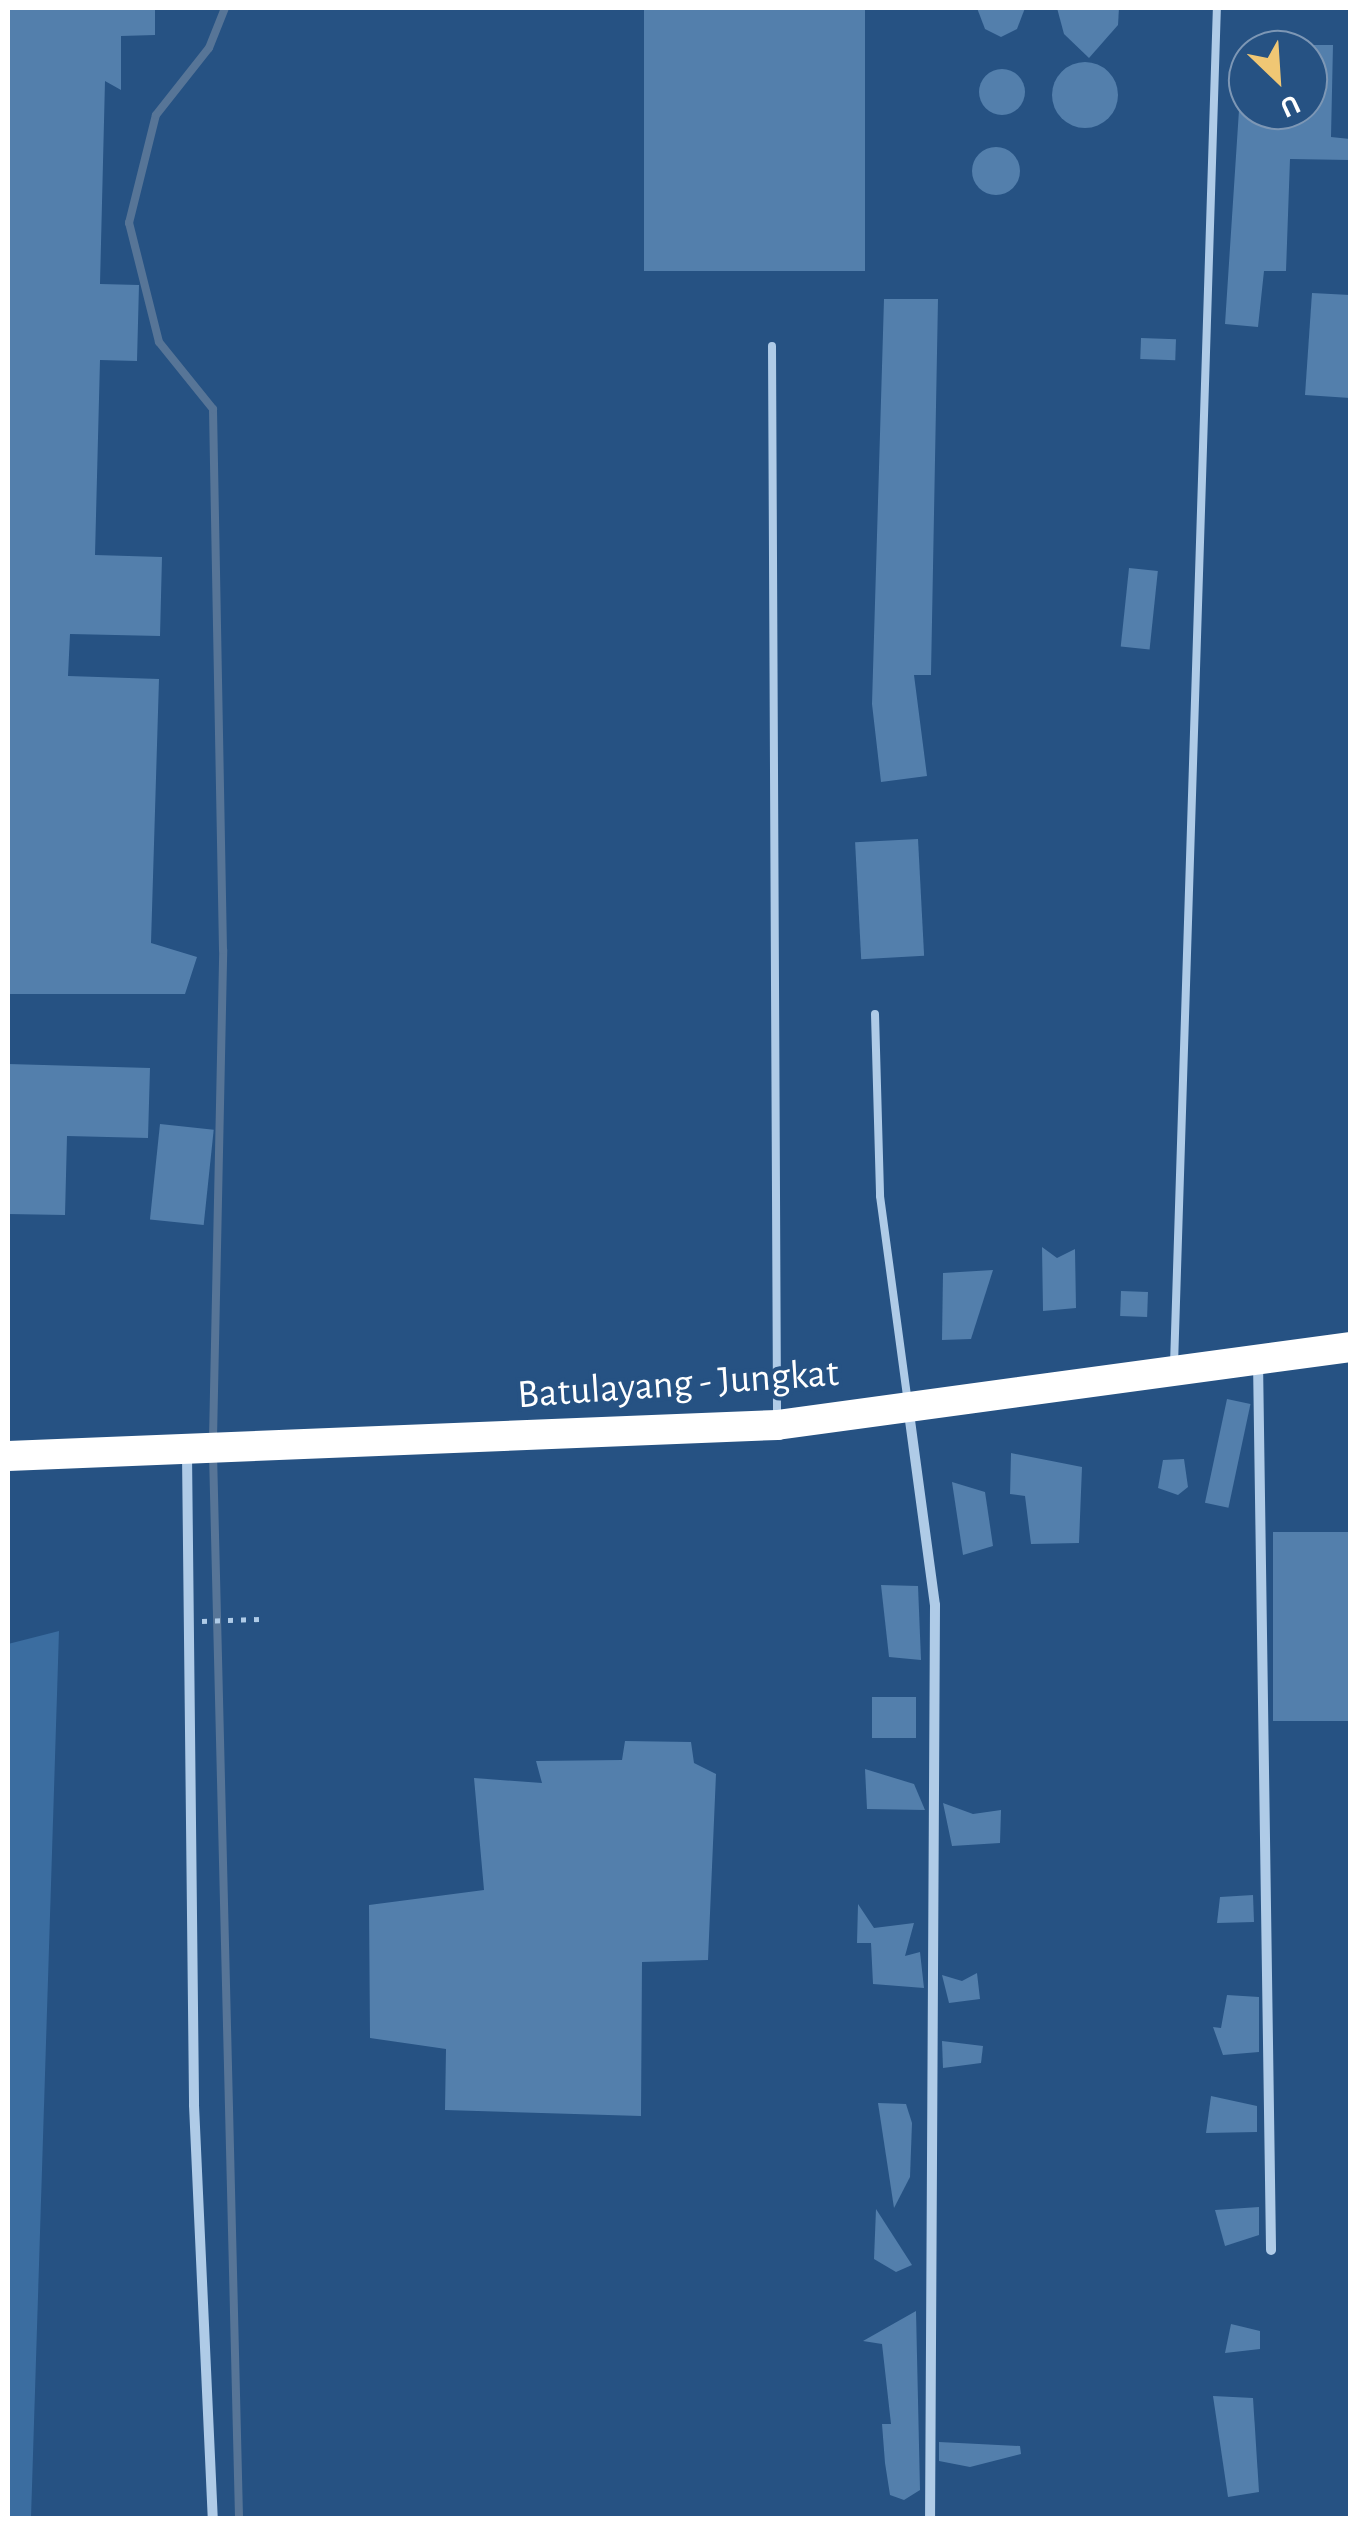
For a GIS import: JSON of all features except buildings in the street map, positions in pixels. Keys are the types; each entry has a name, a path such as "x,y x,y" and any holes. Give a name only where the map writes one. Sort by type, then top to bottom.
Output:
{"highway":[{"name":"Batulayang - Jungkat","path":"8,1456 776,1425 1350,1347"}],"street":[{"path":"1258,1358 1271,2250"},
{"path":"908,1406 935,1605 930,2518"},
{"path":"193,1447 194,2105 213,2518"}],"lane":[{"path":"1174,1370 1217,8"},
{"path":"772,346 776,1425"},
{"path":"875,1014 880,1196 908,1406"}],"path":[{"path":"204,1622 259,1618"}],"shaded area":[{"path":"59,1631 31,2518 8,2518 8,1644"}],"waterway":[{"path":"213,1439 223,950 213,409 159,342 129,223 156,115 209,48 225,8"},
{"path":"213,1453 239,2518"}]}
